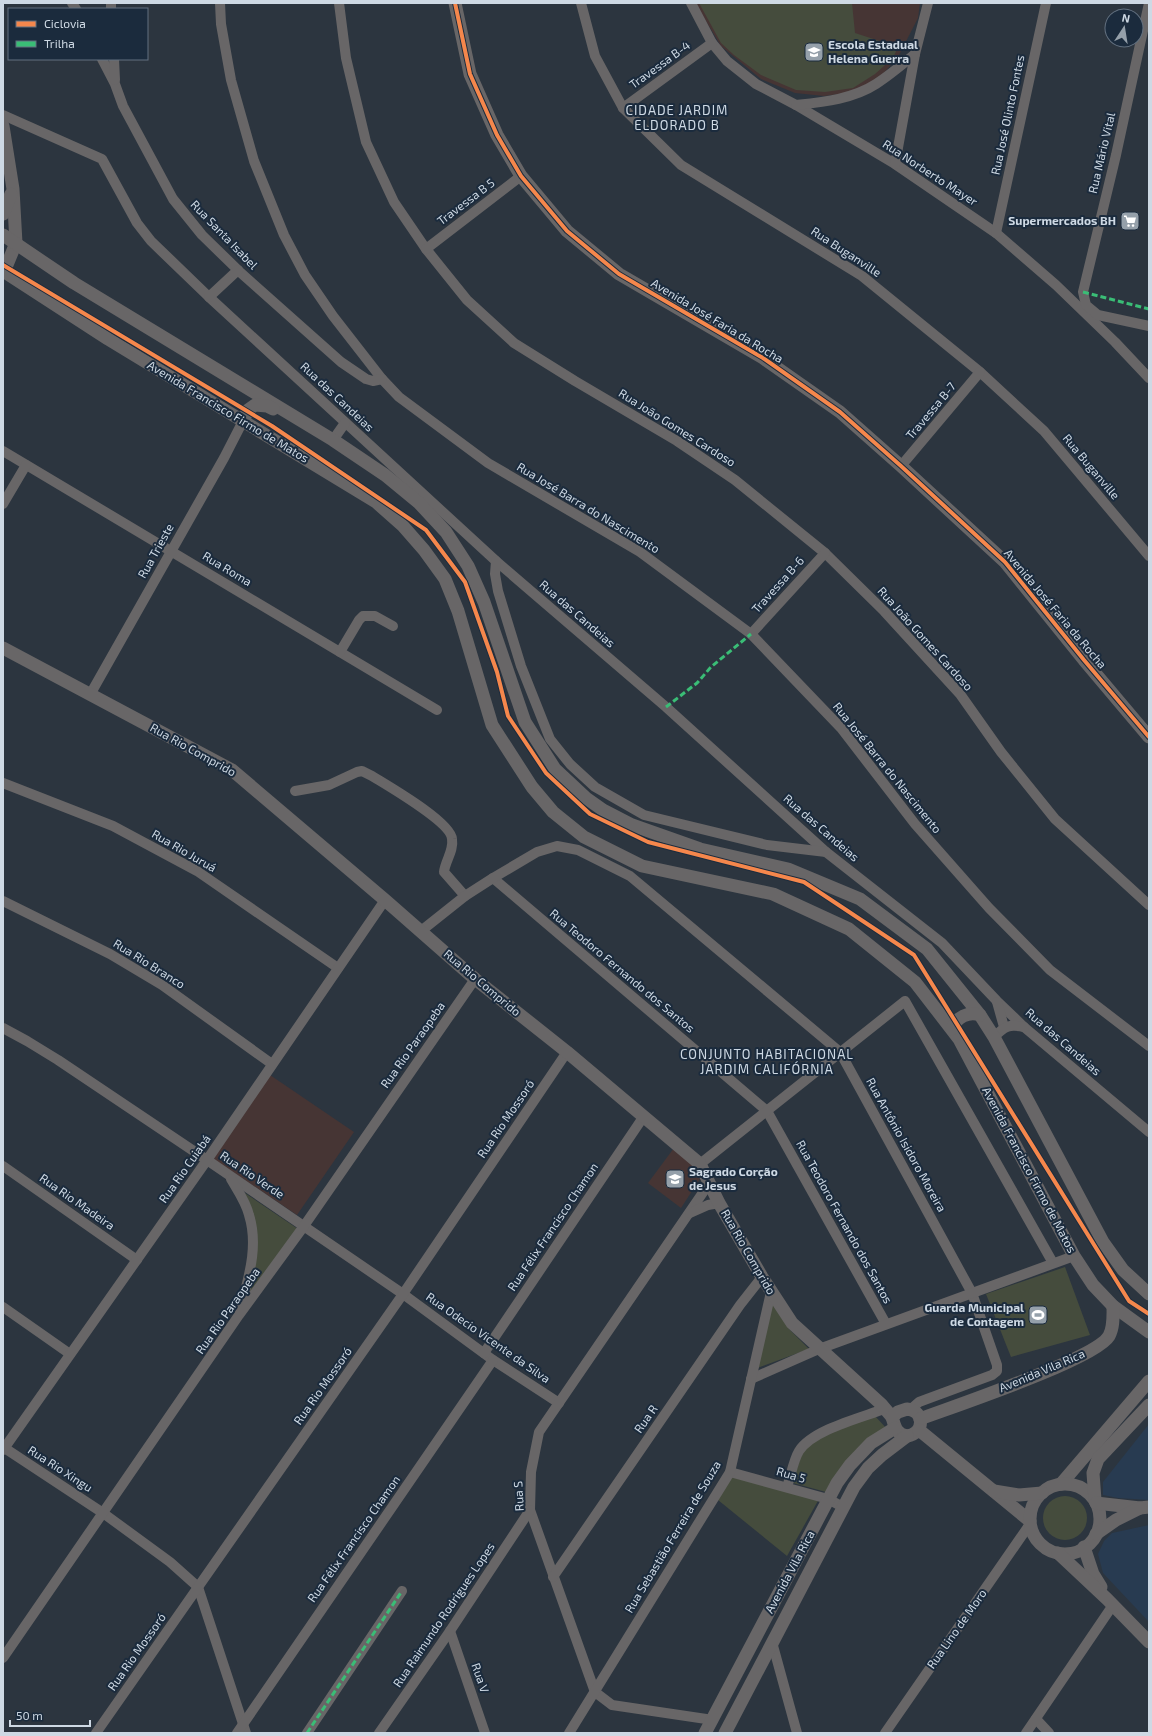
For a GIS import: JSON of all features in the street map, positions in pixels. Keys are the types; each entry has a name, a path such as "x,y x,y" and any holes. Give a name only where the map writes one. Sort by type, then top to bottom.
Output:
{"street":[{"name":"Rua José Barra do Nascimento","path":"220,3 227,65 233,87 254,161 284,235 305,274 333,316 382,379 399,397 488,463 640,552 751,634 841,728 915,824 989,908 1050,970 1149,1046"},
{"name":"Rua João Gomes Cardoso","path":"339,3 346,58 366,142 394,202 426,249 467,300 514,343 575,381 678,441 735,480 825,553 884,610 960,694 1000,752 1056,819 1149,905"},
{"name":"Avenida José Faria da Rocha","path":"455,3 470,74 498,135 521,176 567,231 619,274 763,358 840,412 1005,562 1084,660 1149,737"},
{"name":"Rua Buganville","path":"581,3 596,56 623,108 681,165 862,276 980,372 1044,431 1149,556"},
{"name":"Rua Norberto Mayer","path":"691,3 712,43 726,61 756,84 796,105 895,164 996,233 1066,294 1149,378"},
{"path":"895,164 915,54 928,3"},
{"name":"Rua José Olinto Fontes","path":"996,233 1046,3"},
{"name":"Rua Mário Vital","path":"1083,292 1121,146 1149,3"},
{"name":"Travessa B-4","path":"623,108 712,43"},
{"path":"796,105 825,102 855,94 876,85 915,54"},
{"name":"Rua Santa Isabel","path":"103,60 115,84 123,106 173,199 202,234 238,270 358,376 373,381 382,379"},
{"path":"114,60 115,84"},
{"name":"Rua das Candeias","path":"3,115 102,159 137,223 151,241 209,297 496,561 666,707 826,852 942,944 1024,1027 1149,1132"},
{"path":"3,126 13,188 16,243 3,272"},
{"name":"Travessa B 5","path":"426,249 521,176"},
{"path":"3,214 13,188"},
{"path":"3,235 74,283 304,424 333,440 385,475 419,503 446,532 468,566 484,602 525,722 555,769 586,798 604,810 632,825 700,849 788,868 860,899 926,949 980,1016 994,1037 1103,1242 1123,1270 1149,1294"},
{"path":"209,297 238,270"},
{"name":"Avenida Francisco Firmo de Matos","path":"3,272 108,339 376,502 403,526 424,550 445,579 458,610 492,725 532,787 553,812 584,837 642,866 772,894 849,929 915,982 959,1039 1074,1256 1093,1285 1113,1306 1149,1332"},
{"path":"1066,294 1072,295 1083,292 1086,305 1098,315 1149,326"},
{"path":"1115,342 1112,329 1116,319"},
{"name":"Travessa B-7","path":"901,466 980,372"},
{"path":"243,421 248,410 255,405 267,406 304,424"},
{"name":"Rua Trieste","path":"91,693 224,458 243,421"},
{"path":"333,440 345,423"},
{"name":"Rua Roma","path":"3,451 437,710"},
{"path":"3,504 26,465"},
{"name":"Travessa B-6","path":"751,634 825,553"},
{"path":"496,561 495,574 498,591 521,666 550,739 570,764 595,787 644,815 767,845 826,852"},
{"path":"340,652 358,620 363,616 375,616 393,626"},
{"name":"Rua Rio Comprido","path":"3,648 91,693 232,770 385,900 475,979 567,1052 700,1164 719,1203 762,1277 792,1323 890,1414"},
{"path":"3,653 19,656"},
{"path":"295,791 329,785 362,771 372,776 439,820 448,830 452,837 453,844 444,872 465,896"},
{"name":"Rua Rio Juruá","path":"3,783 113,826 197,871 338,968"},
{"name":"Rua Antônio Isidoro Moreira","path":"421,931 465,896 537,852 557,846 578,850 630,876 840,1052 972,1293 998,1365 997,1371 992,1375 927,1399 911,1409"},
{"name":"Rua Teodoro Fernando dos Santos","path":"493,878 767,1111 886,1324"},
{"name":"Rua Rio Cuiabá","path":"4,1448 207,1160 385,900"},
{"name":"Rua Rio Branco","path":"3,901 110,954 162,985 272,1064"},
{"name":"Rua Rio Paraopeba","path":"3,1658 239,1316 304,1226 475,979"},
{"path":"700,1164 905,1001 1053,1263"},
{"path":"997,1001 1004,1027"},
{"path":"952,1029 955,1022 962,1017 975,1013 980,1016"},
{"path":"994,1037 1004,1027 1014,1025 1024,1027"},
{"name":"Rua Rio Verde","path":"3,1028 58,1060 403,1294"},
{"name":"Rua Rio Mossoró","path":"96,1733 403,1294 567,1052"},
{"name":"Rua Félix Francisco Chamon","path":"484,1353 644,1116"},
{"name":"Rua Rio Madeira","path":"3,1166 137,1260"},
{"path":"229,1176 247,1209 253,1231 254,1247 239,1316"},
{"name":"Rua S","path":"595,1692 530,1510 531,1472 539,1432 690,1212 706,1188 708,1182"},
{"path":"690,1212 708,1205 719,1203"},
{"path":"751,1379 819,1349 1074,1256"},
{"name":"Rua R","path":"553,1576 740,1305 762,1277"},
{"name":"Rua Sebastião Ferreira de Souza","path":"569,1733 730,1472 772,1292"},
{"name":"Rua Odecio Vicente da Silva","path":"403,1294 493,1360 559,1403"},
{"name":"Avenida Vila Rica","path":"920,1424 1092,1350 1109,1336 1113,1322 1113,1306"},
{"path":"3,1307 70,1354"},
{"name":"Rua Félix Francisco Chamon","path":"237,1733 245,1728 493,1360"},
{"path":"1061,1484 1149,1381"},
{"path":"1096,1534 1100,1519 1096,1502 1093,1473 1098,1460 1149,1405"},
{"path":"787,1487 798,1452 806,1441 821,1432 907,1409 911,1409 919,1414 920,1424 916,1433 907,1436 898,1432 890,1414"},
{"name":"Avenida Vila Rica","path":"705,1733 837,1483 860,1454 871,1443 890,1414"},
{"path":"920,1424 990,1490 1030,1523"},
{"name":"Avenida Vila Rica","path":"725,1733 843,1507 868,1468 907,1436"},
{"name":"Rua Rio Xingu","path":"4,1448 103,1513 170,1562 198,1587"},
{"name":"Rua 5","path":"730,1472 828,1499 843,1507"},
{"path":"1144,1507 1096,1502 1079,1486 1061,1484 1052,1486 1036,1499 1031,1510 1030,1523 1040,1544 1058,1553 1110,1602 1149,1642"},
{"path":"990,1490 1019,1495 1042,1493"},
{"path":"1058,1553 1067,1553 1084,1547 1096,1534 1116,1520 1144,1507"},
{"name":"Rua Raimundo Rodrigues Lopes","path":"379,1733 450,1631 530,1510"},
{"name":"Rua Lino de Moro","path":"885,1733 1030,1523"},
{"path":"1084,1547 1093,1574 1110,1602"},
{"path":"198,1587 245,1728"},
{"path":"307,1733 402,1591"},
{"path":"1026,1733 1110,1602"},
{"name":"Rua V","path":"450,1631 485,1733"},
{"path":"772,1642 797,1733"},
{"path":"595,1692 612,1704 713,1720"},
{"path":"1036,1719 1049,1733"}],"shaded area":[{"name":"Escola Estadual Helena Guerra","path":"695,3 920,3 918,18 898,57 882,75 855,92 824,96 795,93 761,79 721,46"},
{"path":"270,1075 354,1132 297,1215 213,1159"},
{"name":"Sagrado Corção de Jesus","path":"674,1148 703,1174 681,1208 648,1183"},
{"path":"1149,1424 1149,1500 1118,1498 1103,1495 1103,1482"},
{"path":"1149,1525 1149,1622 1103,1573 1098,1554 1104,1541 1112,1533"}],"green space":[{"name":"Escola Estadual Helena Guerra","path":"699,3 852,3 855,33 898,47 893,58 875,74 853,88 825,92 796,90 761,75 734,55 721,43"},
{"path":"242,1191 298,1229 247,1301 255,1264"},
{"name":"Guarda Municipal de Contagem","path":"1065,1267 1090,1335 1011,1357 986,1294"},
{"path":"772,1299 789,1329 809,1349 752,1370"},
{"path":"875,1416 887,1429 826,1492 793,1483 805,1441"},
{"path":"732,1475 819,1499 787,1556 718,1500"},
{"path":"1061,1496 1069,1496 1074,1497 1081,1502 1086,1509 1086,1527 1081,1534 1074,1539 1061,1540 1053,1537 1046,1530 1043,1522 1043,1514 1046,1506 1053,1499"}],"marked path":[{"path":"1083,292 1149,309"},
{"path":"666,707 697,683 711,667 751,634"},
{"path":"307,1733 402,1591"}],"cycle path":[{"path":"455,3 470,74 497,135 521,176 567,231 619,274 763,358 840,412 1005,562 1084,660 1149,737"},
{"path":"3,265 272,426 426,530 465,582 497,672 508,716 546,773 590,814 648,842 804,882 914,955 1129,1301 1149,1314"}],"place":[{"name":"Escola Estadual Helena Guerra","path":"814,52"},
{"name":"Supermercados BH","path":"1130,221"},
{"name":"Sagrado Corção de Jesus","path":"675,1179"},
{"name":"Guarda Municipal de Contagem","path":"1038,1315"}],"district":[{"name":"CIDADE JARDIM ELDORADO B","path":"677,118"},
{"name":"CONJUNTO HABITACIONAL JARDIM CALIFÓRNIA","path":"767,1062"}]}
